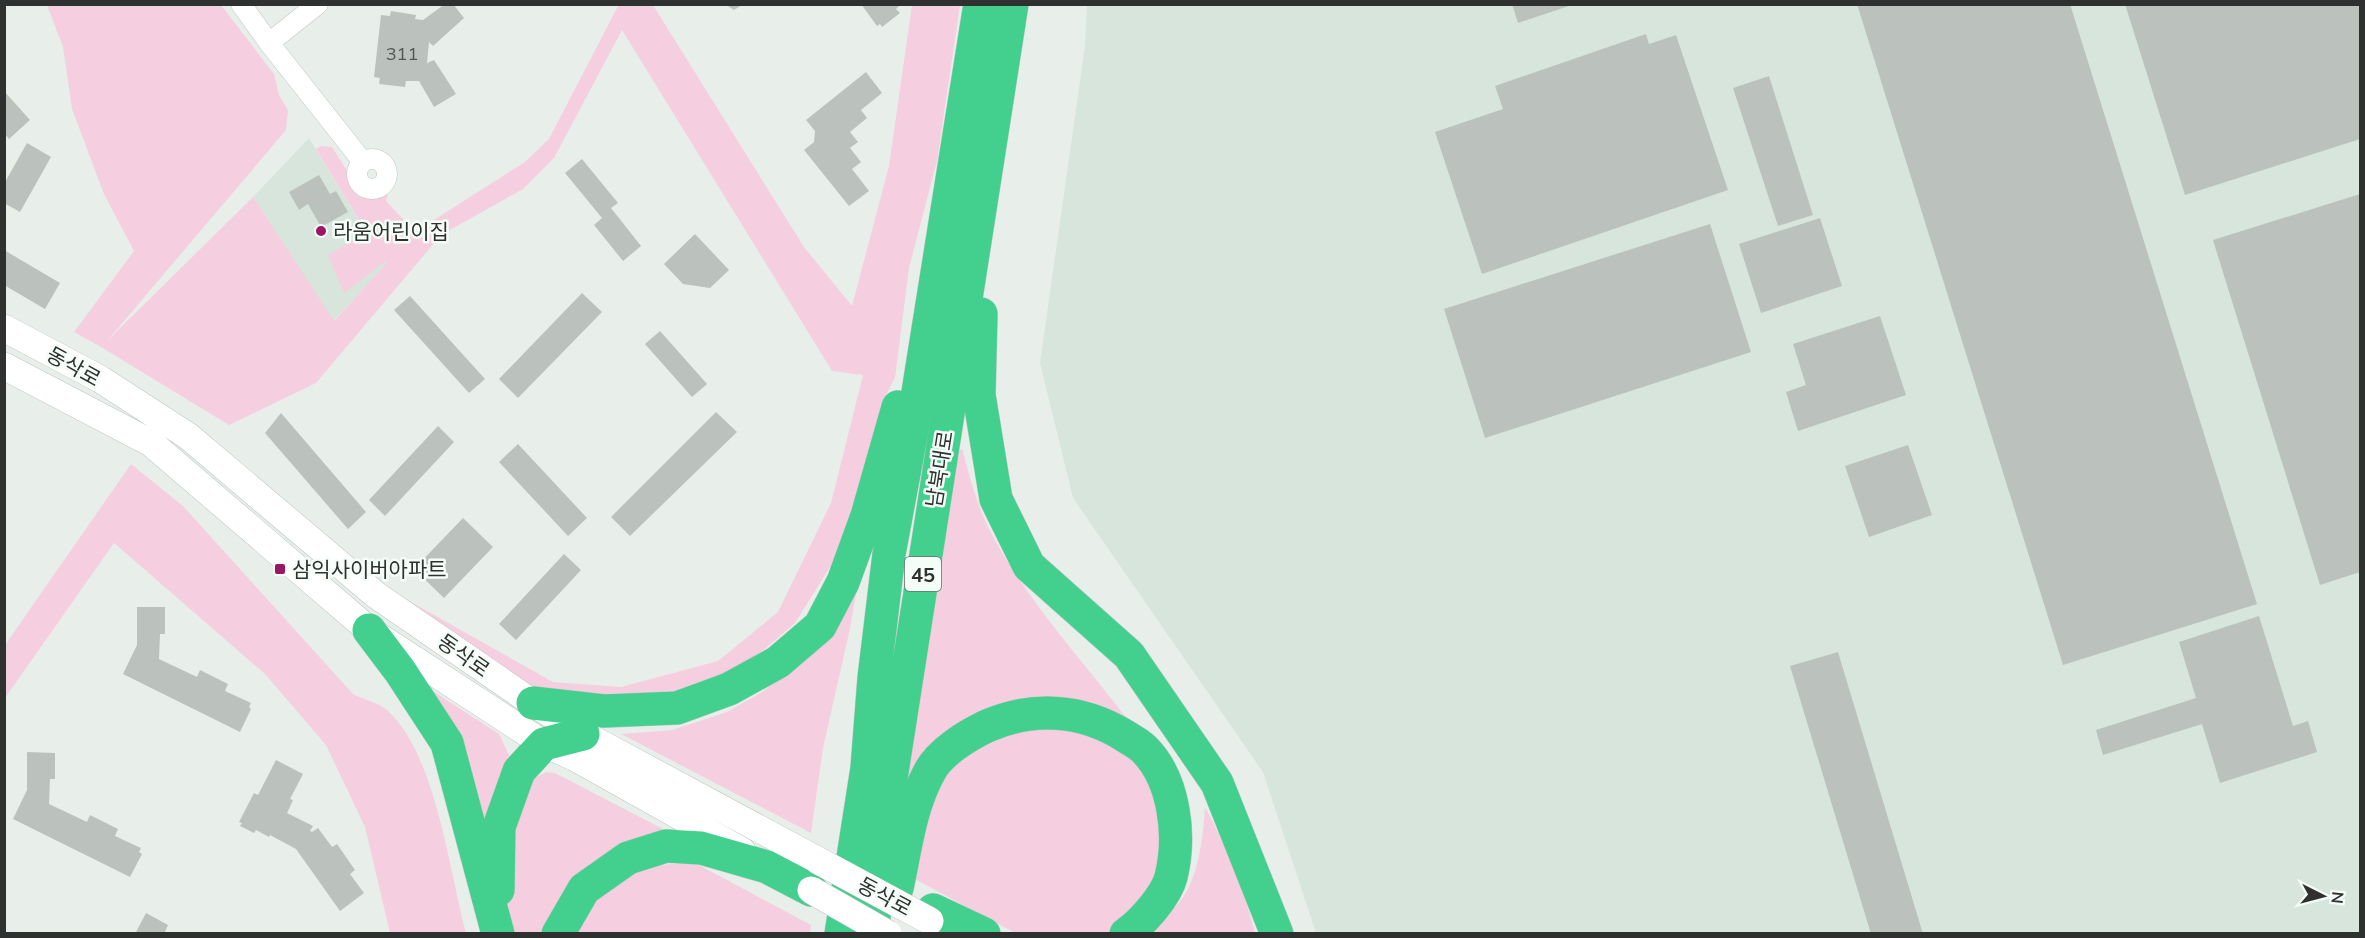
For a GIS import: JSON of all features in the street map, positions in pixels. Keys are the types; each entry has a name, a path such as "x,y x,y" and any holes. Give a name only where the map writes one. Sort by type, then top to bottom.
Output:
{"highway":[{"name":"남북대로","path":"841,933 867,768 874,678 889,554 980,4"},
{"name":"남북대로","path":"872,933 890,785 1012,4"},
{"path":"980,216 979,395 996,499 1029,566 1129,656 1217,783 1277,933"},
{"path":"533,703 604,711 676,708 729,689 778,662 820,626 843,582 867,516 886,446 932,303"},
{"path":"369,630 400,671 447,743 499,933"},
{"path":"825,933 847,806 874,678"},
{"path":"887,933 914,804 932,768 966,736 999,721 1040,712 1072,714 1101,723 1144,748 1161,773 1172,801 1174,843 1171,879 1154,907 1126,933"},
{"path":"499,933 497,874 499,827 519,771 544,744 584,734"},
{"path":"558,933 584,889 628,858 666,846 701,848 767,867 814,875"},
{"path":"1256,880 1263,933"},
{"path":"932,915 984,933"}],"main road":[{"name":"동삭로","path":"4,328 100,379 188,436 376,595 533,703 814,875 887,933"},
{"name":"동삭로","path":"4,366 151,443 369,630 544,744 814,875 932,915 955,933"}],"street":[{"path":"241,4 363,162"},
{"path":"269,43 318,4"}],"shaded area":[{"path":"619,4 653,5 804,247 852,306 889,166 912,5 960,5 937,161 909,268 895,378 881,404 855,501 835,559 795,623 732,677 649,701 535,689 404,598 553,682 621,687 718,661 778,612 831,503 863,375 832,371 622,30 554,158 523,189 441,235 316,383 229,425 74,332 134,251 104,194 72,109 63,47 47,5 221,5 274,74 279,95 288,110 286,130 108,340 253,197 334,321 386,264 384,262 344,293 328,255 367,233 316,149 321,146 332,147 358,188 376,190 391,182 386,201 415,232 525,162 549,139"},
{"path":"1087,5 2360,5 2360,933 1316,933 1263,772 1073,498 1040,363 1085,46"},
{"name":"라움어린이집","path":"309,138 386,265 333,321 253,197"},
{"path":"962,448 980,508 1002,553 1035,603 1128,720 1089,707 919,761 906,781 959,452"},
{"path":"131,464 183,506 354,695 376,703 387,710 404,730 418,755 429,783 466,933 390,933 365,827 326,745 265,674 114,543 5,698 5,645"},
{"path":"860,572 823,748 811,833 621,734 672,730 727,712 764,691 795,663"},
{"path":"428,688 499,734 511,759 487,845"},
{"path":"1017,724 1108,736 1152,779 1168,851 1130,920 1108,933 1015,933 913,878 930,796 961,758"},
{"path":"546,772 555,773 688,842 642,847 545,933 514,933 504,892 506,840 533,779"},
{"path":"1205,807 1234,869 1255,933 1148,934 1179,903 1187,891 1200,850"},
{"path":"670,864 697,864 811,925 810,934 569,934 586,900 640,868"}],"building":[{"path":"445,4 453,4 464,18 433,46 429,42 427,63 434,60 456,94 434,107 419,81 406,81 405,87 379,84 380,78 374,77 381,15 390,16 391,11 416,15 415,19 423,20"},
{"path":"861,4 898,4 896,9 900,13 882,27 880,24 877,26"},
{"path":"1512,4 1572,4 1572,5 1518,23"},
{"path":"1857,4 2070,4 2257,604 2063,665"},
{"path":"2125,4 2360,4 2360,139 2185,195"},
{"path":"726,5 742,5 734,10"},
{"path":"1646,34 1649,44 1676,35 1728,190 1482,274 1435,132 1503,109 1495,86"},
{"path":"866,72 882,93 861,110 867,118 850,132 858,142 850,148 861,162 852,169 869,191 849,206 804,150 814,142 815,131 806,120"},
{"path":"1769,76 1813,215 1778,226 1733,88"},
{"path":"5,92 30,120 9,139 5,134"},
{"path":"27,143 51,157 20,212 4,203 4,184"},
{"path":"582,159 618,203 611,208 641,246 623,261 594,225 602,218 565,173"},
{"path":"319,175 330,194 336,191 348,212 321,227 308,204 299,210 289,192"},
{"path":"2360,194 2360,572 2320,585 2213,240"},
{"path":"1820,218 1842,286 1761,313 1739,244"},
{"path":"1710,224 1751,352 1485,438 1444,309"},
{"path":"695,234 729,270 710,288 683,284 664,264"},
{"path":"4,250 60,283 45,309 4,285"},
{"path":"582,293 602,312 518,398 499,379"},
{"path":"410,296 485,379 469,393 394,310"},
{"path":"1880,316 1906,395 1798,431 1786,392 1806,385 1793,344"},
{"path":"660,331 707,384 692,397 645,344"},
{"path":"716,412 737,432 630,536 611,517"},
{"path":"281,413 366,512 348,529 265,433"},
{"path":"438,426 454,442 385,516 369,500"},
{"path":"518,444 587,518 568,536 499,462"},
{"path":"1908,445 1932,515 1869,537 1845,466"},
{"path":"463,518 493,547 444,598 414,569"},
{"path":"564,554 581,570 516,640 499,624"},
{"path":"137,607 165,607 165,634 160,634 159,659 197,677 200,670 228,684 225,691 251,703 249,707 251,709 240,732 123,674 137,645"},
{"path":"2259,616 2293,726 2308,721 2317,752 2220,783 2202,724 2103,755 2096,730 2196,698 2179,642"},
{"path":"1838,652 1923,934 1871,934 1790,666"},
{"path":"27,752 55,753 55,779 50,779 49,804 87,822 90,815 118,829 115,836 141,848 139,852 142,854 130,877 13,819 27,790"},
{"path":"276,760 303,774 290,799 293,800 287,813 313,826 310,831 312,832 318,828 332,847 337,844 355,870 350,874 364,893 340,911 296,849 270,835 269,837 256,830 254,833 240,826 242,823 239,822 254,793 258,795"},
{"path":"146,913 168,925 164,934 135,934"}],"place":[{"name":"라움어린이집","path":"321,231"},
{"name":"삼익사이버아파트","path":"280,569"}]}
